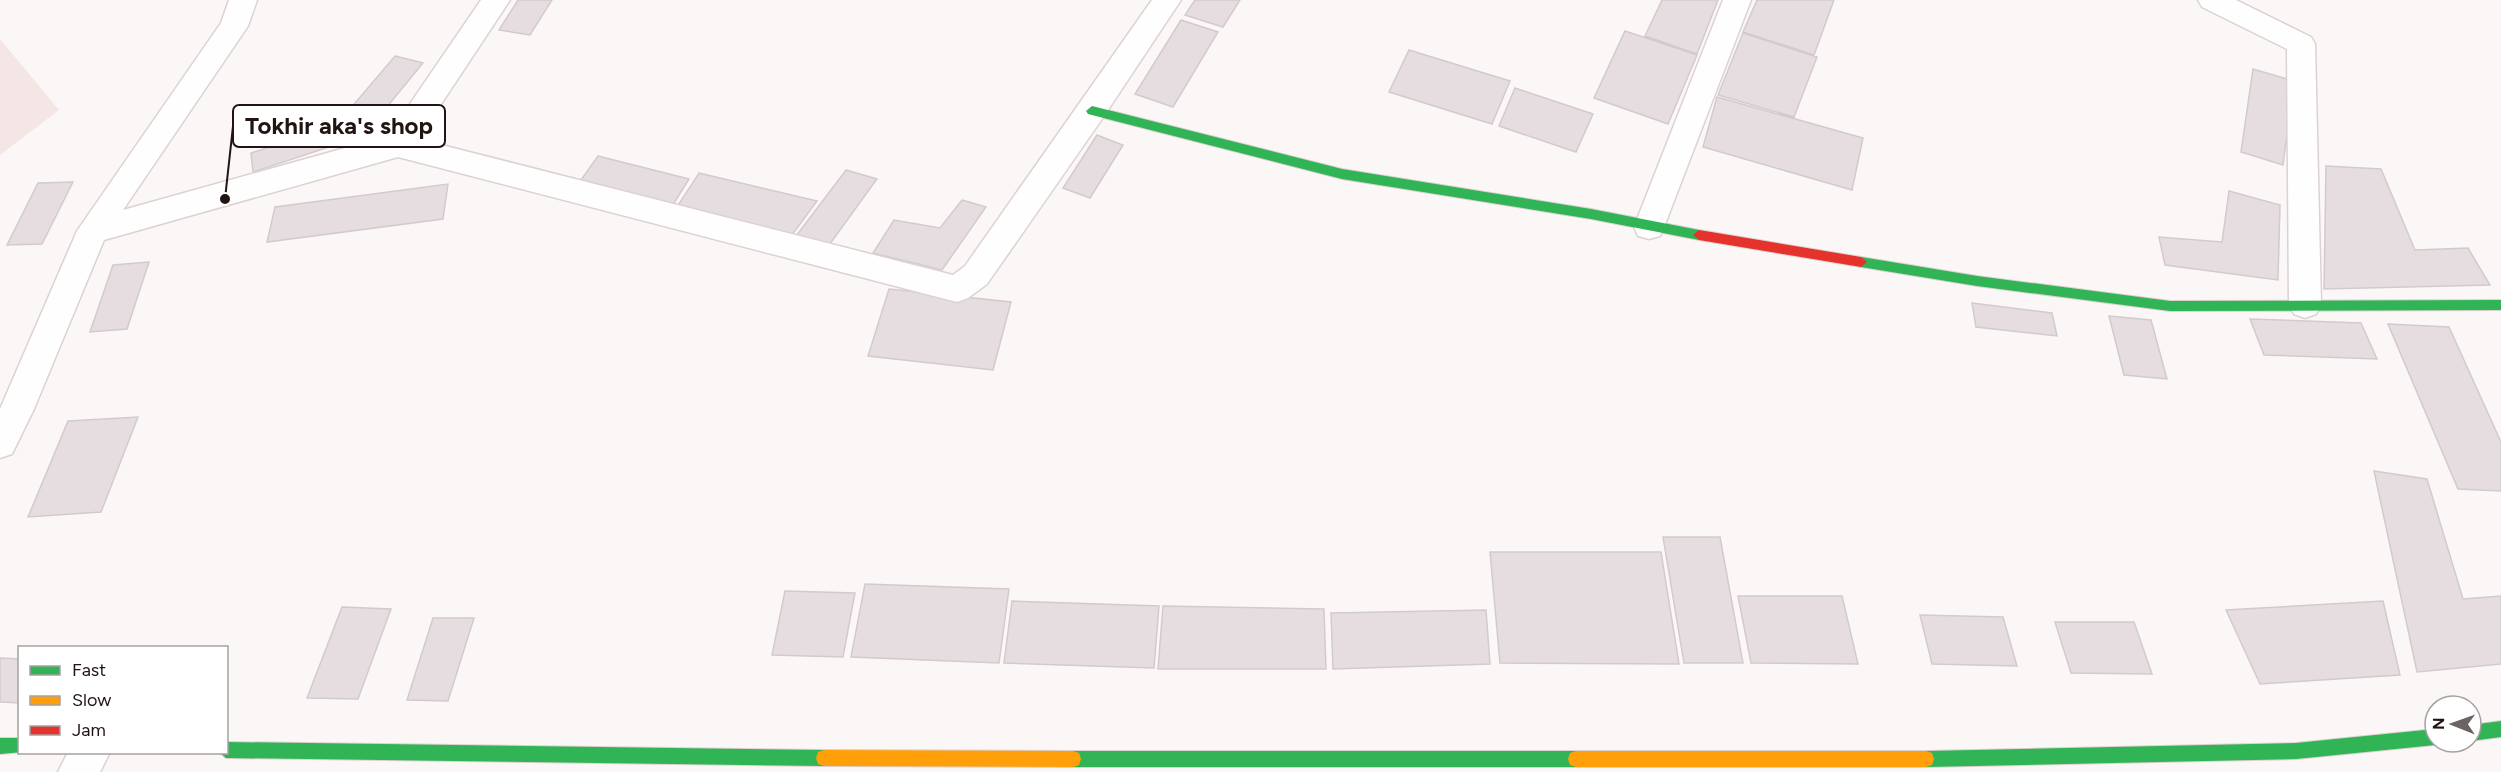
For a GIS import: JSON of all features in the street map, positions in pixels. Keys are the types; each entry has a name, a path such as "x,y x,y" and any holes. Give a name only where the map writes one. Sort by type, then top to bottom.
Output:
{"main road":[{"path":"1092,111 1342,174 1591,214 1649,227 1977,281 2170,306 2501,305"},
{"path":"2483,731 2501,729"},
{"path":"228,750 749,765 1887,760 2296,751 2423,738"},
{"path":"0,746 18,747"}],"street":[{"path":"0,443 17,410 92,231 234,26 243,0"},
{"path":"398,145 496,0"},
{"path":"92,231 398,145 957,289 976,275 1167,0"},
{"path":"1649,227 1737,0"},
{"path":"2212,0 2301,44 2305,305"},
{"path":"77,772 90,754"}],"shaded area":[{"path":"0,39 59,110 0,155"}],"building":[{"path":"518,0 552,0 530,35 499,30"},
{"path":"1195,0 1240,0 1223,27 1185,15"},
{"path":"1662,0 1718,0 1697,54 1645,36"},
{"path":"1757,0 1834,0 1814,55 1743,32"},
{"path":"1181,20 1218,32 1173,107 1135,94"},
{"path":"1625,31 1697,55 1668,124 1594,98"},
{"path":"1743,33 1817,57 1794,117 1718,95"},
{"path":"1409,50 1510,81 1492,124 1389,92"},
{"path":"395,56 423,63 373,124 344,116"},
{"path":"2253,69 2294,81 2283,165 2241,152"},
{"path":"1515,88 1593,114 1576,152 1499,126"},
{"path":"1717,97 1863,138 1852,190 1703,147"},
{"path":"332,127 335,145 253,172 251,153"},
{"path":"1097,135 1123,145 1090,198 1063,188"},
{"path":"598,156 689,179 671,208 578,184"},
{"path":"2326,166 2381,169 2415,250 2468,248 2490,285 2324,289"},
{"path":"846,170 877,179 830,244 796,236"},
{"path":"699,173 817,201 792,235 675,210"},
{"path":"73,182 42,244 7,245 38,183"},
{"path":"448,184 443,219 267,242 275,207"},
{"path":"2229,191 2280,205 2278,280 2165,265 2159,237 2222,242"},
{"path":"962,200 986,207 942,270 873,253 894,220 940,228"},
{"path":"149,262 127,329 90,332 113,265"},
{"path":"889,289 1011,302 993,370 868,356"},
{"path":"1972,303 2052,313 2057,336 1976,327"},
{"path":"2109,316 2151,320 2167,379 2124,375"},
{"path":"2250,319 2361,323 2377,359 2264,355"},
{"path":"2388,324 2449,327 2501,442 2501,491 2458,489"},
{"path":"138,417 101,512 28,517 68,421"},
{"path":"2374,471 2427,479 2463,599 2501,596 2501,664 2417,672"},
{"path":"1663,537 1720,537 1743,663 1684,663"},
{"path":"1490,552 1661,552 1679,664 1500,663"},
{"path":"865,584 1009,589 999,663 851,657"},
{"path":"785,591 855,593 843,657 772,655"},
{"path":"1738,596 1842,596 1858,664 1751,663"},
{"path":"1012,601 1159,606 1154,668 1004,663"},
{"path":"2383,601 2400,675 2260,684 2226,610"},
{"path":"1163,606 1324,609 1326,669 1158,669"},
{"path":"342,607 391,609 358,699 307,698"},
{"path":"1486,610 1490,664 1333,669 1331,613"},
{"path":"1920,615 2003,617 2017,666 1932,664"},
{"path":"433,618 474,618 448,701 407,700"},
{"path":"2055,622 2134,622 2152,674 2071,673"},
{"path":"0,658 18,659 18,703 0,702"}],"traffic: fast":[{"path":"1092,111 1342,174 1591,214 1699,235"},
{"path":"1861,262 1977,281 2170,306 2501,305"},
{"path":"2483,731 2501,729"},
{"path":"1926,759 2296,751 2423,738"},
{"path":"0,746 18,746"},
{"path":"228,750 824,758"},
{"path":"1073,759 1576,759"}],"traffic: slow":[{"path":"824,758 1073,759"},
{"path":"1576,759 1926,759"}],"traffic: jam":[{"path":"1699,235 1861,262"}],"place":[{"name":"Tokhir aka's shop","path":"225,199"}]}
